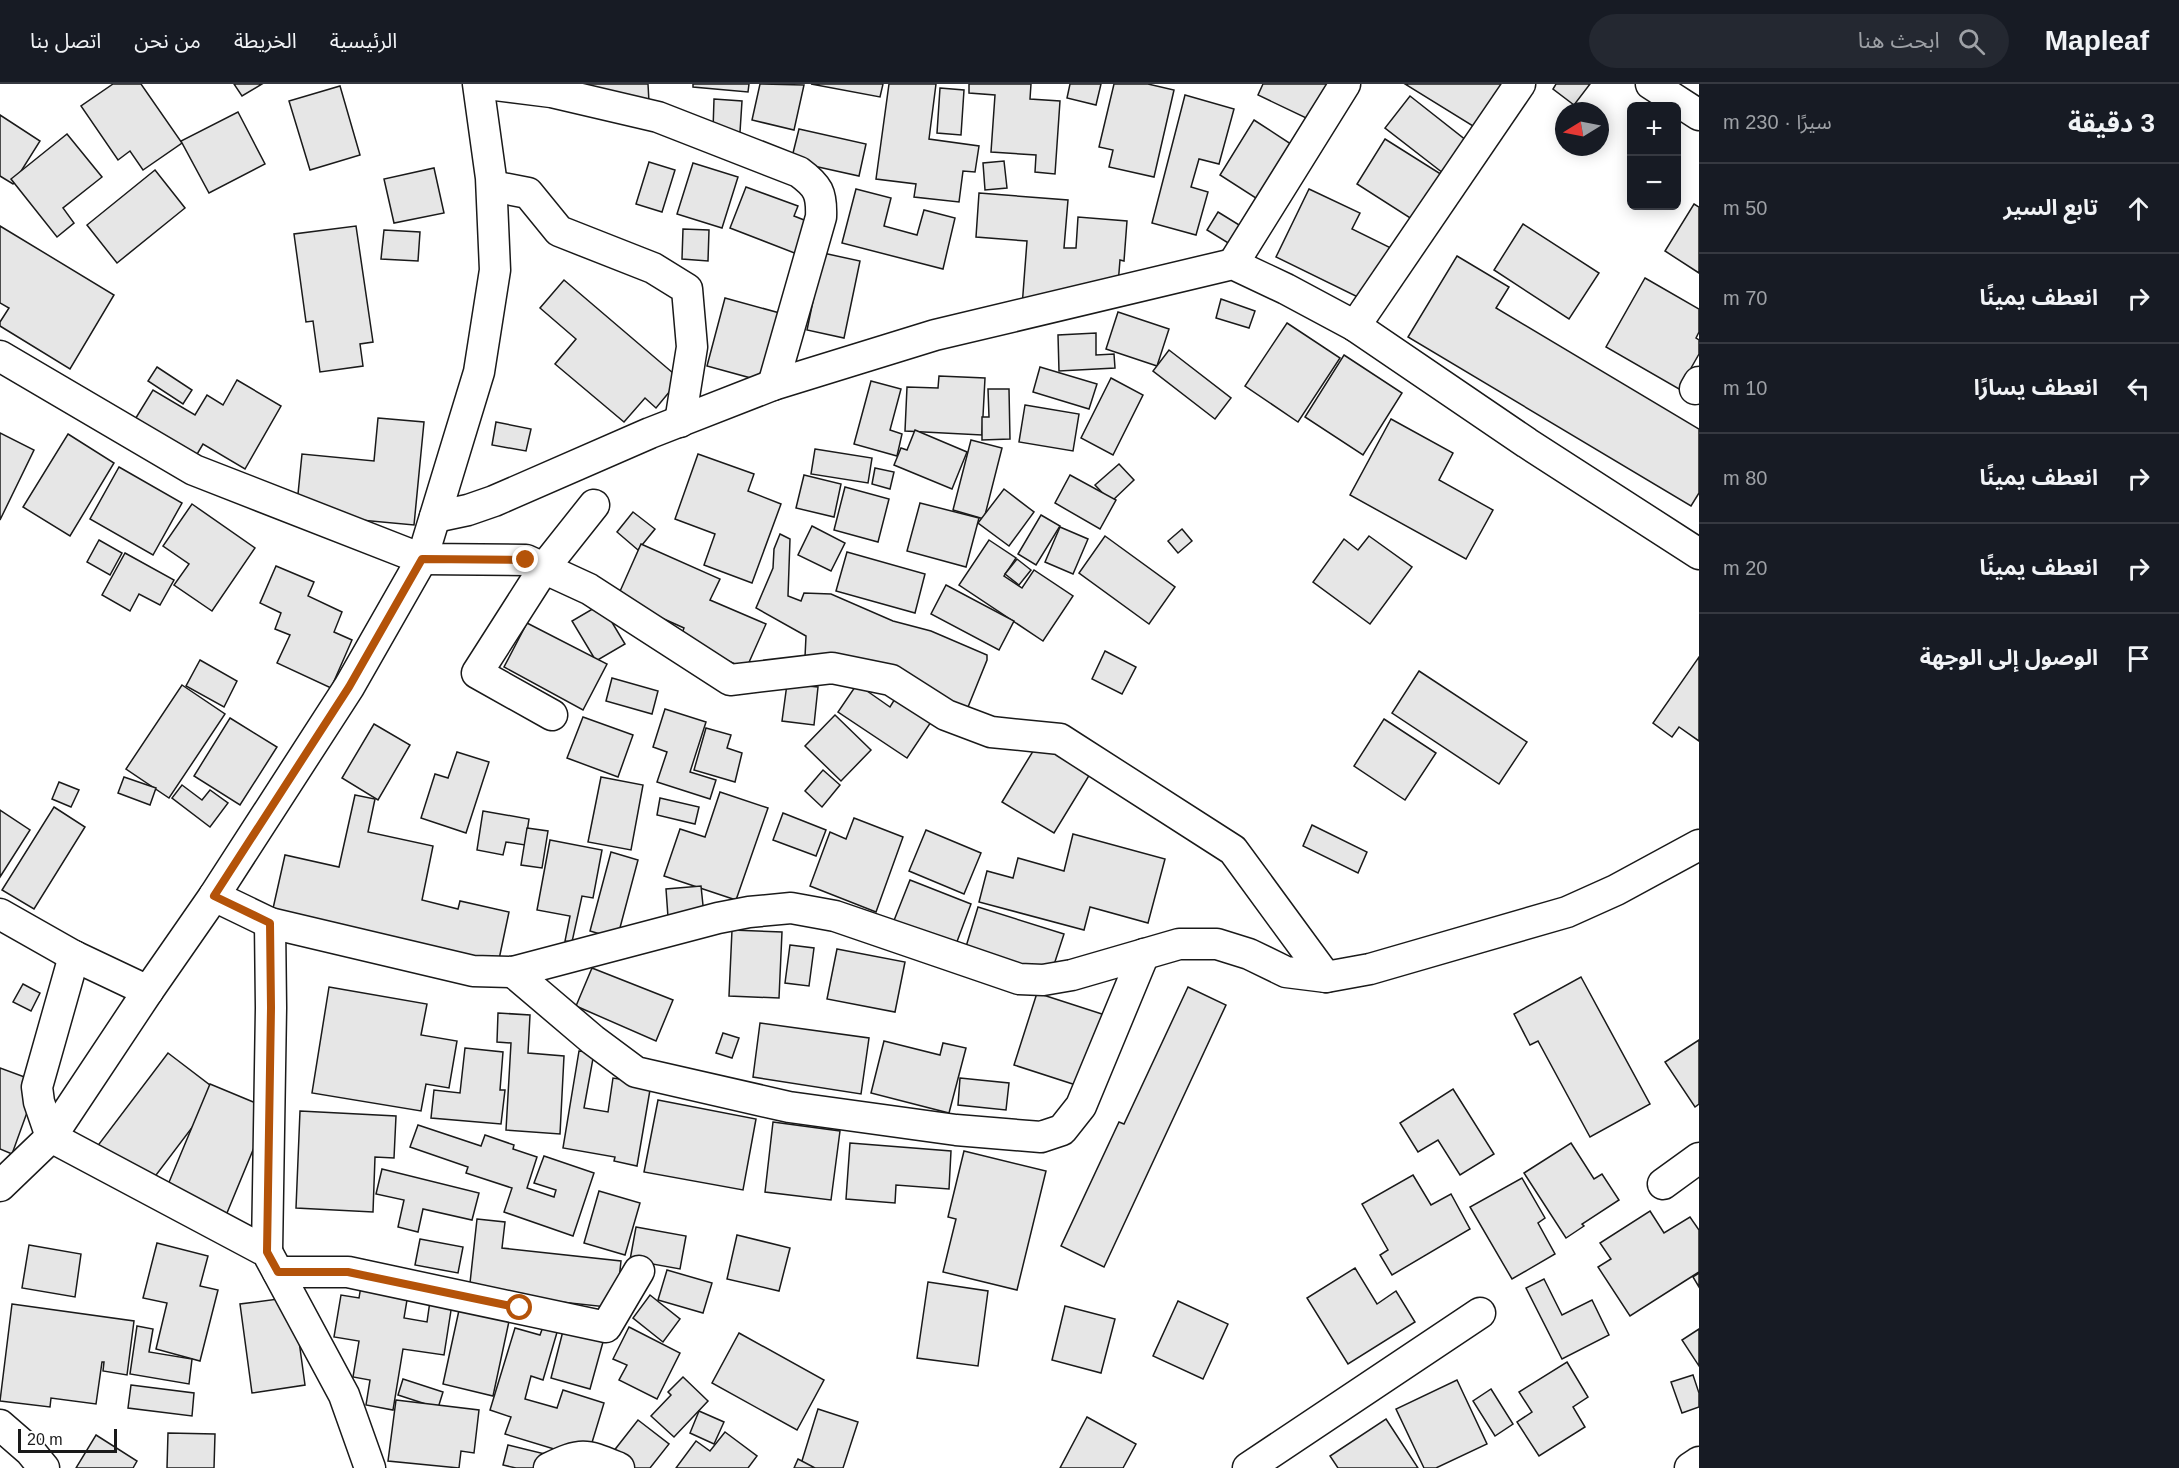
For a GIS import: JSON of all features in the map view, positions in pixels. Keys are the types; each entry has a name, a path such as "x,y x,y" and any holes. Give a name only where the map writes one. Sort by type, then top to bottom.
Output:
{"street":[{"path":"0,1186 51,1137 214,896 349,687 422,559 479,372 495,270 492,186 478,84"},
{"path":"487,84 551,92 658,117 800,172 814,183 822,199 821,217 773,385"},
{"path":"1233,264 1345,84"},
{"path":"1355,326 1520,84"},
{"path":"1651,84 1699,115"},
{"path":"492,186 528,193 559,231 653,268 687,289 692,347 680,422"},
{"path":"435,517 468,510 494,501 773,385 935,335 1233,264 1355,326 1527,443 1699,554"},
{"path":"0,356 194,470 422,559 526,560 589,589 730,680 832,668 891,680 946,715 991,732 1060,739 1233,850 1326,977"},
{"path":"552,715 477,673 544,568 594,505"},
{"path":"214,896 270,923 473,971 513,972 718,918 748,912 791,908 835,916 1019,979 1043,980 1072,975 1179,944 1217,944 1249,954 1286,972 1326,977 1370,969 1567,912 1616,890 1699,845"},
{"path":"0,914 74,956 148,991"},
{"path":"270,923 272,1262 344,1395 374,1467"},
{"path":"513,972 593,1041 636,1072 789,1107 956,1130 1041,1137 1062,1130 1081,1106 1144,954"},
{"path":"74,956 37,1086 39,1101 51,1137 272,1262 348,1272 606,1327 639,1271"},
{"path":"1663,1184 1699,1158"},
{"path":"1248,1468 1480,1313"},
{"path":"0,1425 30,1451 44,1468"},
{"path":"549,1468 570,1458 590,1456 619,1468"},
{"path":"1690,1468 1699,1462"}],"building":[{"path":"113,84 141,84 182,143 143,170 130,151 118,160 81,106"},
{"path":"234,84 262,84 242,96"},
{"path":"575,84 648,84 649,102"},
{"path":"693,84 749,84 748,92 693,87"},
{"path":"760,84 804,85 794,130 752,120"},
{"path":"811,84 883,84 880,97"},
{"path":"889,84 936,84 929,139 979,146 975,172 963,171 959,202 914,197 916,184 876,179"},
{"path":"969,84 1031,84 1030,99 1060,101 1055,174 1035,172 1036,155 991,152 995,95 969,93"},
{"path":"1070,84 1101,84 1096,105 1067,98"},
{"path":"1114,84 1148,84 1174,90 1154,177 1109,167 1113,150 1099,147"},
{"path":"1263,84 1343,84 1323,126 1258,95"},
{"path":"1405,84 1508,84 1481,131"},
{"path":"1556,84 1590,84 1576,102 1570,102 1553,89"},
{"path":"340,86 360,155 310,170 289,101"},
{"path":"940,88 964,90 961,135 937,133"},
{"path":"1185,95 1234,109 1219,164 1199,159 1191,187 1208,192 1196,235 1152,223"},
{"path":"1410,96 1467,141 1443,173 1385,128"},
{"path":"714,99 742,101 740,132 713,130"},
{"path":"238,112 265,164 209,193 181,141"},
{"path":"0,115 40,141 13,184 0,176"},
{"path":"1254,120 1297,148 1262,202 1220,175"},
{"path":"799,129 866,144 859,176 791,161"},
{"path":"67,134 102,177 63,208 74,223 57,237 11,179"},
{"path":"1385,139 1447,178 1418,223 1357,184"},
{"path":"1004,161 1007,188 985,190 983,163"},
{"path":"649,162 675,170 662,212 636,204"},
{"path":"693,163 738,177 722,228 677,214"},
{"path":"434,168 444,213 394,223 384,179"},
{"path":"155,170 185,208 117,263 87,225"},
{"path":"746,187 798,206 794,216 822,227 810,259 730,228"},
{"path":"856,189 891,198 884,226 917,235 924,210 955,218 943,269 842,243"},
{"path":"1309,189 1360,213 1352,229 1395,250 1370,303 1276,257"},
{"path":"979,193 1068,200 1064,248 1076,248 1078,217 1127,221 1124,261 1120,260 1117,297 1022,307 1027,241 976,237"},
{"path":"1694,204 1699,207 1699,273 1665,251"},
{"path":"1218,212 1249,231 1238,249 1207,230"},
{"path":"1523,224 1599,273 1569,319 1494,270"},
{"path":"0,226 114,295 70,369 0,326 9,308 0,303"},
{"path":"356,226 373,342 360,344 363,366 320,372 313,321 306,322 294,234"},
{"path":"683,229 709,230 708,261 682,259"},
{"path":"384,230 420,232 418,261 381,259"},
{"path":"823,253 860,261 844,338 807,330"},
{"path":"1457,256 1509,287 1496,308 1699,429 1699,493 1691,506 1408,337"},
{"path":"1645,278 1699,309 1699,332 1696,338 1699,340 1699,354 1679,389 1606,347"},
{"path":"564,280 680,379 656,408 645,398 624,422 555,364 576,339 540,308"},
{"path":"725,298 787,315 769,383 707,366"},
{"path":"1221,299 1255,311 1249,328 1216,318"},
{"path":"1118,312 1169,329 1157,366 1106,349"},
{"path":"1287,323 1340,358 1298,422 1245,386"},
{"path":"1096,333 1096,355 1114,354 1115,368 1059,371 1058,335"},
{"path":"1169,350 1231,398 1215,419 1153,371"},
{"path":"1344,355 1402,393 1363,455 1305,417"},
{"path":"157,367 192,390 183,404 148,381"},
{"path":"1040,367 1097,384 1089,409 1033,392"},
{"path":"939,376 985,378 982,435 905,431 907,387 938,388"},
{"path":"1111,378 1143,395 1113,455 1081,438"},
{"path":"237,380 281,406 245,469 203,444 196,456 134,421 153,390 195,415 207,395 223,405"},
{"path":"871,381 901,389 890,430 902,434 897,456 854,444"},
{"path":"988,389 1009,389 1010,439 982,440 982,417 989,417"},
{"path":"1025,405 1079,414 1073,451 1019,442"},
{"path":"378,418 424,422 414,525 296,514 302,454 374,461"},
{"path":"1391,419 1453,453 1439,480 1493,510 1466,559 1350,495"},
{"path":"496,422 531,429 526,451 492,445"},
{"path":"915,430 967,452 952,489 894,465 901,448 907,450"},
{"path":"0,433 34,450 0,520"},
{"path":"68,434 114,463 70,536 23,507"},
{"path":"971,440 1002,448 984,519 953,510"},
{"path":"815,449 872,458 868,483 811,474"},
{"path":"698,454 754,474 748,491 781,504 752,583 704,565 715,534 675,519"},
{"path":"1119,464 1134,480 1111,502 1095,485"},
{"path":"119,467 182,503 153,555 90,519"},
{"path":"875,468 894,472 890,489 872,484"},
{"path":"804,475 841,484 834,517 796,508"},
{"path":"1070,475 1116,500 1100,529 1055,503"},
{"path":"845,487 889,499 878,542 834,530"},
{"path":"1004,489 1034,512 1009,546 978,523"},
{"path":"920,503 979,518 966,567 907,551"},
{"path":"192,504 255,548 212,611 174,585 189,564 163,546"},
{"path":"633,512 655,529 638,550 617,532"},
{"path":"1041,515 1060,526 1036,565 1018,554"},
{"path":"812,526 845,543 831,571 798,555"},
{"path":"1060,527 1088,539 1073,574 1045,562"},
{"path":"1182,529 1192,541 1178,553 1168,541"},
{"path":"780,534 790,539 788,596 801,601 804,593 831,594 893,621 931,631 987,655 968,707 961,707 805,657 806,636 756,608 773,568 774,549"},
{"path":"1105,536 1175,587 1149,624 1079,573"},
{"path":"1369,536 1412,567 1370,624 1313,582 1344,539 1358,550"},
{"path":"99,540 122,553 110,575 87,562"},
{"path":"989,540 1016,558 1004,576 1022,588 1034,570 1073,596 1043,641 959,585"},
{"path":"641,544 720,579 710,600 766,624 746,669 680,639 684,628 617,598"},
{"path":"847,552 925,574 915,613 836,591"},
{"path":"125,553 174,580 160,605 139,594 130,611 102,595"},
{"path":"1017,559 1031,570 1019,585 1005,574"},
{"path":"276,566 314,582 308,596 342,612 334,632 352,640 331,688 277,663 290,635 275,629 281,613 260,603"},
{"path":"946,585 1014,621 999,650 931,614"},
{"path":"601,604 625,644 596,661 572,621"},
{"path":"527,623 607,664 583,710 504,667"},
{"path":"1105,651 1136,667 1122,694 1092,679"},
{"path":"1699,657 1699,741 1679,727 1672,737 1653,723"},
{"path":"200,660 237,681 224,707 186,686"},
{"path":"1419,671 1527,742 1499,784 1392,713"},
{"path":"612,678 658,691 652,714 606,701"},
{"path":"787,684 818,687 814,725 782,721"},
{"path":"857,684 890,707 901,689 937,713 907,758 838,712"},
{"path":"182,685 225,714 169,798 126,769"},
{"path":"665,709 706,722 690,772 716,780 710,799 657,782 667,752 653,747"},
{"path":"835,715 871,750 841,781 805,746"},
{"path":"583,717 633,735 618,777 567,758"},
{"path":"230,718 277,747 240,805 194,776"},
{"path":"1384,719 1436,753 1405,800 1354,766"},
{"path":"374,724 410,745 378,800 342,778"},
{"path":"706,728 731,735 727,748 742,753 735,782 694,770"},
{"path":"1038,743 1090,774 1054,833 1002,802"},
{"path":"457,752 489,762 466,833 421,818 435,774 448,778"},
{"path":"823,770 840,785 822,807 805,791"},
{"path":"124,777 156,788 150,805 118,793"},
{"path":"601,777 643,785 631,850 588,842"},
{"path":"59,782 79,790 71,807 52,799"},
{"path":"182,785 202,800 210,790 228,803 210,827 172,798"},
{"path":"720,792 768,808 736,900 664,876 680,829 705,837"},
{"path":"355,795 375,799 368,832 433,846 422,900 458,909 460,901 509,912 498,964 272,913 285,855 339,867"},
{"path":"660,798 699,807 695,824 657,815"},
{"path":"54,807 85,827 34,909 2,890"},
{"path":"0,810 30,830 0,877"},
{"path":"483,811 529,819 525,845 506,842 503,855 477,850"},
{"path":"783,813 826,830 816,856 773,840"},
{"path":"854,818 903,837 876,912 810,886 830,832 846,839"},
{"path":"1312,825 1367,852 1358,873 1303,846"},
{"path":"527,828 548,831 542,868 521,865"},
{"path":"926,830 981,853 964,894 909,871"},
{"path":"1073,834 1165,859 1148,923 1090,907 1084,930 979,902 987,871 1013,878 1018,858 1064,871"},
{"path":"550,840 602,850 593,898 582,896 572,942 565,941 570,916 537,910"},
{"path":"611,852 638,860 617,939 590,931"},
{"path":"910,880 971,904 955,947 893,923"},
{"path":"701,886 704,915 668,917 666,889"},
{"path":"978,907 1064,934 1050,977 965,950"},
{"path":"732,930 782,932 779,998 729,996"},
{"path":"790,945 814,948 809,986 785,983"},
{"path":"837,949 905,962 895,1012 827,999"},
{"path":"592,968 673,1000 656,1041 576,1006"},
{"path":"1581,977 1650,1104 1590,1137 1538,1041 1530,1045 1514,1014"},
{"path":"23,984 40,993 31,1011 13,1002"},
{"path":"329,987 427,1004 421,1035 457,1041 449,1088 426,1084 421,1111 312,1093"},
{"path":"1188,987 1226,1005 1104,1267 1061,1246 1119,1122 1124,1124"},
{"path":"1037,993 1105,1015 1082,1087 1014,1065"},
{"path":"498,1013 530,1015 528,1053 564,1056 560,1134 506,1130 511,1043 497,1042"},
{"path":"760,1023 869,1038 861,1094 753,1077"},
{"path":"723,1033 739,1038 732,1058 716,1053"},
{"path":"1699,1040 1699,1104 1695,1107 1665,1062"},
{"path":"884,1041 940,1055 943,1043 966,1048 949,1113 871,1093"},
{"path":"465,1048 503,1052 500,1090 505,1090 501,1124 431,1118 434,1090 460,1093"},
{"path":"579,1051 594,1053 584,1108 608,1112 613,1078 651,1084 637,1166 614,1161 615,1157 563,1148"},
{"path":"168,1053 219,1092 147,1187 96,1148"},
{"path":"0,1068 38,1082 12,1154 0,1149"},
{"path":"960,1078 1009,1083 1006,1110 958,1105"},
{"path":"210,1084 270,1109 222,1225 162,1199"},
{"path":"1453,1089 1494,1154 1460,1175 1438,1140 1418,1152 1400,1123"},
{"path":"658,1100 756,1119 743,1190 644,1172"},
{"path":"300,1111 396,1116 394,1158 375,1157 373,1212 296,1208"},
{"path":"773,1122 840,1131 831,1200 765,1192"},
{"path":"418,1125 481,1146 485,1135 514,1145 513,1149 537,1157 527,1188 554,1197 556,1190 534,1183 544,1156 594,1173 573,1236 504,1212 512,1188 466,1173 468,1167 410,1147"},
{"path":"850,1143 951,1151 949,1189 896,1185 895,1203 846,1199"},
{"path":"1571,1143 1594,1179 1602,1174 1619,1200 1582,1224 1584,1226 1566,1238 1524,1173"},
{"path":"964,1151 1046,1171 1017,1290 943,1272 956,1219 948,1217"},
{"path":"382,1169 479,1193 472,1220 423,1209 418,1232 398,1227 404,1200 376,1194"},
{"path":"1413,1175 1431,1205 1451,1194 1470,1229 1392,1275 1380,1255 1388,1250 1362,1204"},
{"path":"1522,1178 1545,1218 1538,1223 1555,1254 1512,1279 1470,1207"},
{"path":"599,1191 640,1203 625,1255 584,1243"},
{"path":"1650,1211 1664,1233 1690,1217 1699,1230 1699,1272 1630,1316 1598,1267 1611,1259 1600,1243"},
{"path":"477,1219 505,1222 502,1248 621,1261 616,1308 469,1292"},
{"path":"636,1227 686,1236 680,1269 630,1260"},
{"path":"737,1235 790,1248 779,1291 727,1279"},
{"path":"420,1239 463,1247 458,1273 415,1265"},
{"path":"157,1243 208,1256 200,1286 218,1290 200,1361 156,1349 167,1303 143,1298"},
{"path":"29,1245 81,1254 75,1297 22,1288"},
{"path":"1355,1268 1377,1304 1396,1291 1415,1322 1348,1364 1307,1298"},
{"path":"667,1270 712,1283 703,1313 658,1300"},
{"path":"1699,1273 1699,1287 1693,1277"},
{"path":"1544,1279 1562,1315 1592,1300 1609,1335 1562,1359 1526,1288"},
{"path":"362,1280 409,1288 404,1318 427,1322 430,1301 452,1304 444,1355 403,1349 393,1410 366,1405 370,1380 353,1377 359,1341 334,1337 341,1295 359,1298"},
{"path":"928,1282 988,1291 978,1366 917,1358"},
{"path":"650,1295 680,1319 663,1342 633,1318"},
{"path":"293,1297 305,1385 252,1393 240,1304"},
{"path":"461,1301 511,1312 493,1396 443,1384"},
{"path":"1178,1301 1228,1324 1203,1379 1153,1356"},
{"path":"12,1304 134,1321 127,1375 103,1371 104,1362 102,1362 96,1404 51,1398 50,1407 0,1401"},
{"path":"1065,1306 1115,1319 1101,1373 1052,1360"},
{"path":"544,1324 558,1329 543,1380 531,1376 525,1399 557,1408 563,1390 604,1403 587,1459 505,1434 511,1417 490,1410 515,1328 540,1335"},
{"path":"137,1326 153,1329 149,1352 192,1359 189,1384 130,1374"},
{"path":"629,1327 680,1353 657,1399 619,1380 627,1365 613,1359"},
{"path":"1699,1329 1699,1366 1682,1340"},
{"path":"563,1331 603,1342 590,1389 551,1378"},
{"path":"739,1333 824,1380 797,1430 712,1383"},
{"path":"1567,1362 1588,1397 1573,1407 1585,1427 1539,1456 1517,1422 1532,1412 1519,1392"},
{"path":"1693,1375 1699,1393 1699,1407 1682,1413 1671,1382"},
{"path":"683,1377 708,1401 674,1437 651,1416 671,1395 668,1392"},
{"path":"403,1379 443,1392 438,1408 398,1395"},
{"path":"1457,1380 1487,1444 1436,1468 1424,1468 1396,1409"},
{"path":"131,1385 194,1393 192,1416 128,1408"},
{"path":"1491,1389 1513,1424 1495,1436 1473,1401"},
{"path":"396,1400 479,1410 474,1453 461,1451 459,1468 388,1461"},
{"path":"818,1409 858,1422 843,1468 813,1468 801,1464"},
{"path":"699,1411 724,1422 714,1444 690,1433"},
{"path":"1087,1417 1136,1444 1123,1468 1060,1468"},
{"path":"1386,1419 1418,1468 1338,1468 1330,1456"},
{"path":"638,1420 669,1444 650,1468 633,1468 613,1452"},
{"path":"725,1432 757,1456 748,1468 676,1468 696,1441 710,1451"},
{"path":"168,1433 215,1434 214,1468 167,1468"},
{"path":"96,1435 137,1461 133,1468 76,1468"},
{"path":"508,1445 545,1454 541,1468 516,1468 503,1465"},
{"path":"798,1459 815,1468 794,1468"}],"route":[{"path":"520,1308 348,1272 278,1272 267,1252 270,923 214,896 349,687 422,559 526,560"}]}
